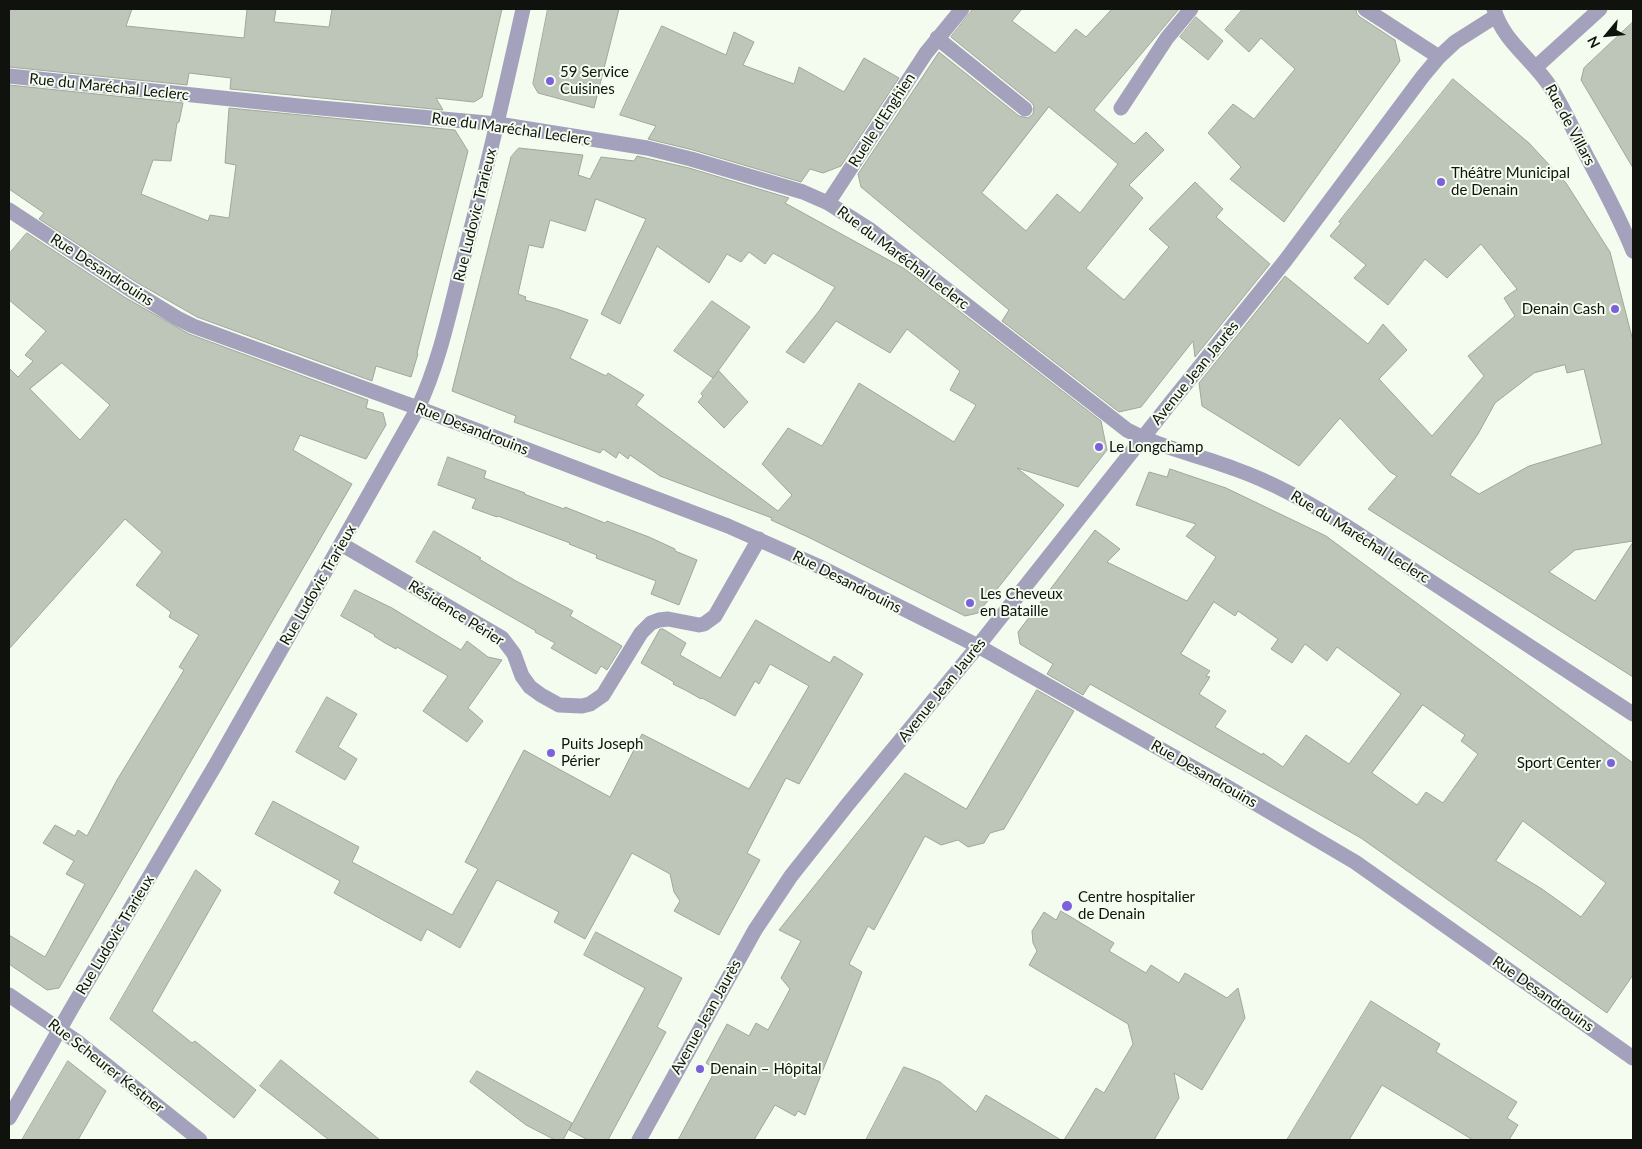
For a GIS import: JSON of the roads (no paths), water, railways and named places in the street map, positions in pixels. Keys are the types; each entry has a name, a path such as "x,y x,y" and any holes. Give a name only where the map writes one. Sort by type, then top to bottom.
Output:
{"street":[{"name":"Rue Ludovic Trarieux","path":"9,1118 59,1029 216,764 418,408 432,377 436,362 498,124 523,9"},
{"name":"Ruelle d'Enghien","path":"828,203 936,38 962,9"},
{"path":"1121,108 1167,38 1191,9"},
{"path":"1365,9 1439,57"},
{"path":"1536,67 1600,9"},
{"name":"Avenue Jean Jaurès","path":"639,1140 742,953 776,897 848,804 978,646 1285,262 1423,76 1439,57 1495,12"},
{"name":"Rue de Villars","path":"1495,12 1508,39 1536,67 1551,88 1632,246"},
{"path":"936,38 1024,109"},
{"name":"Rue du Maréchal Leclerc","path":"9,76 299,106 498,124 668,153 786,186 828,203 880,237 1127,430 1143,438 1237,469 1311,504 1633,714"},
{"name":"Rue Desandrouins","path":"9,210 131,290 178,318 229,340 418,408 760,539 978,646 1355,862 1633,1058"},
{"name":"Résidence Périer","path":"341,544 502,638 514,654 522,676 530,687 541,695 559,704 582,706 590,704 603,696 641,633 651,623 668,619 704,624 714,616 760,539"},
{"name":"Rue Scheurer Kestner","path":"9,995 79,1043 200,1140"}],"place":[{"name":"59 Service Cuisines","path":"550,81"},
{"name":"Théâtre Municipal de Denain","path":"1441,182"},
{"name":"Denain Cash","path":"1615,309"},
{"name":"Le Longchamp","path":"1099,447"},
{"name":"Les Cheveux en Bataille","path":"970,603"},
{"name":"Puits Joseph Périer","path":"551,753"},
{"name":"Sport Center","path":"1611,763"},
{"name":"Centre hospitalier de Denain","path":"1067,906"},
{"name":"Denain – Hôpital","path":"700,1069"}]}
